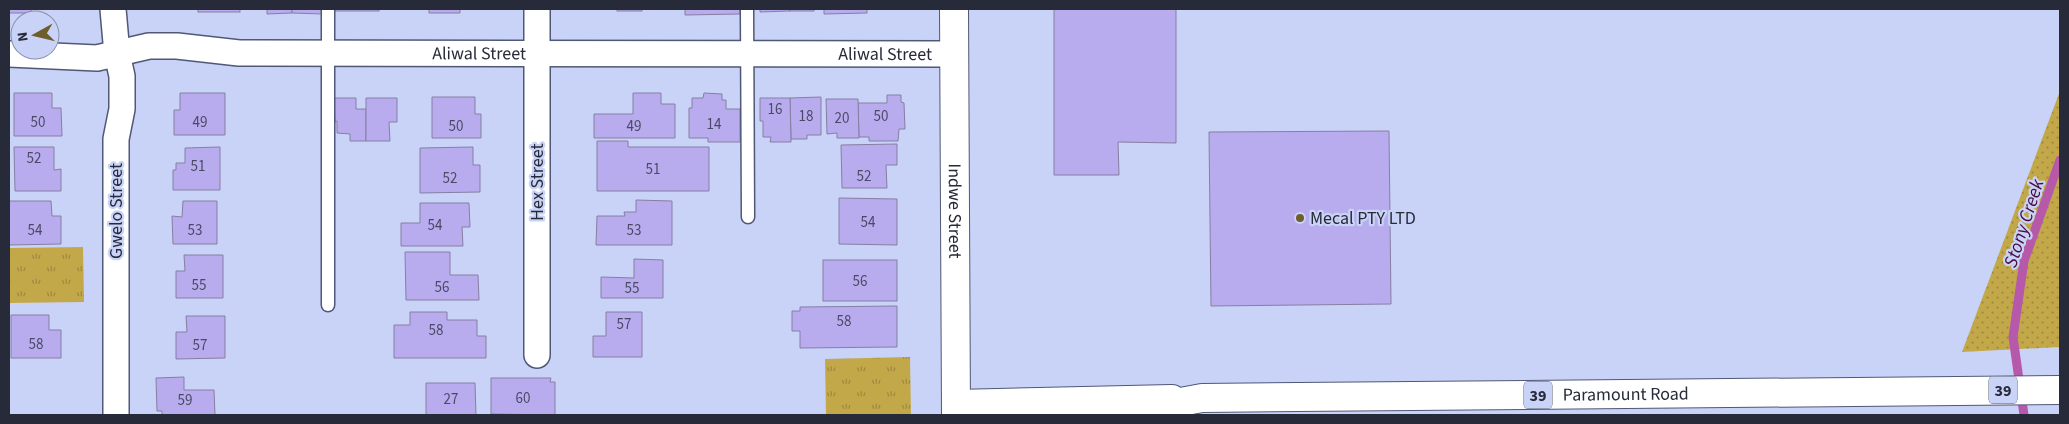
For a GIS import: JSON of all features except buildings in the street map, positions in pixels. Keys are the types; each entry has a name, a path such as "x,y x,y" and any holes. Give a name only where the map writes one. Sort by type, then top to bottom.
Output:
{"main road":[{"name":"Indwe Street","path":"954,9 956,409"},
{"name":"Paramount Road","path":"1133,415 1159,406 1202,398 2060,390"},
{"path":"956,409 1202,398"}],"street":[{"name":"Gwelo Street","path":"113,9 122,83 122,110 116,139 116,415"},
{"name":"Hex Street","path":"537,9 537,355"},
{"name":"Aliwal Street","path":"9,54 97,58 149,46 177,46 239,53 954,54"}],"lane":[{"path":"328,9 328,305"},
{"path":"747,9 748,217"}],"green space":[{"path":"2060,91 2060,347 1962,352"},
{"path":"83,247 84,302 9,303 9,248"},
{"path":"910,357 911,415 826,415 825,359"}],"waterway":[{"name":"Stony Creek","path":"2024,415 2013,337 2024,261 2060,160"}],"place":[{"name":"Mecal PTY LTD","path":"1300,218"}]}
